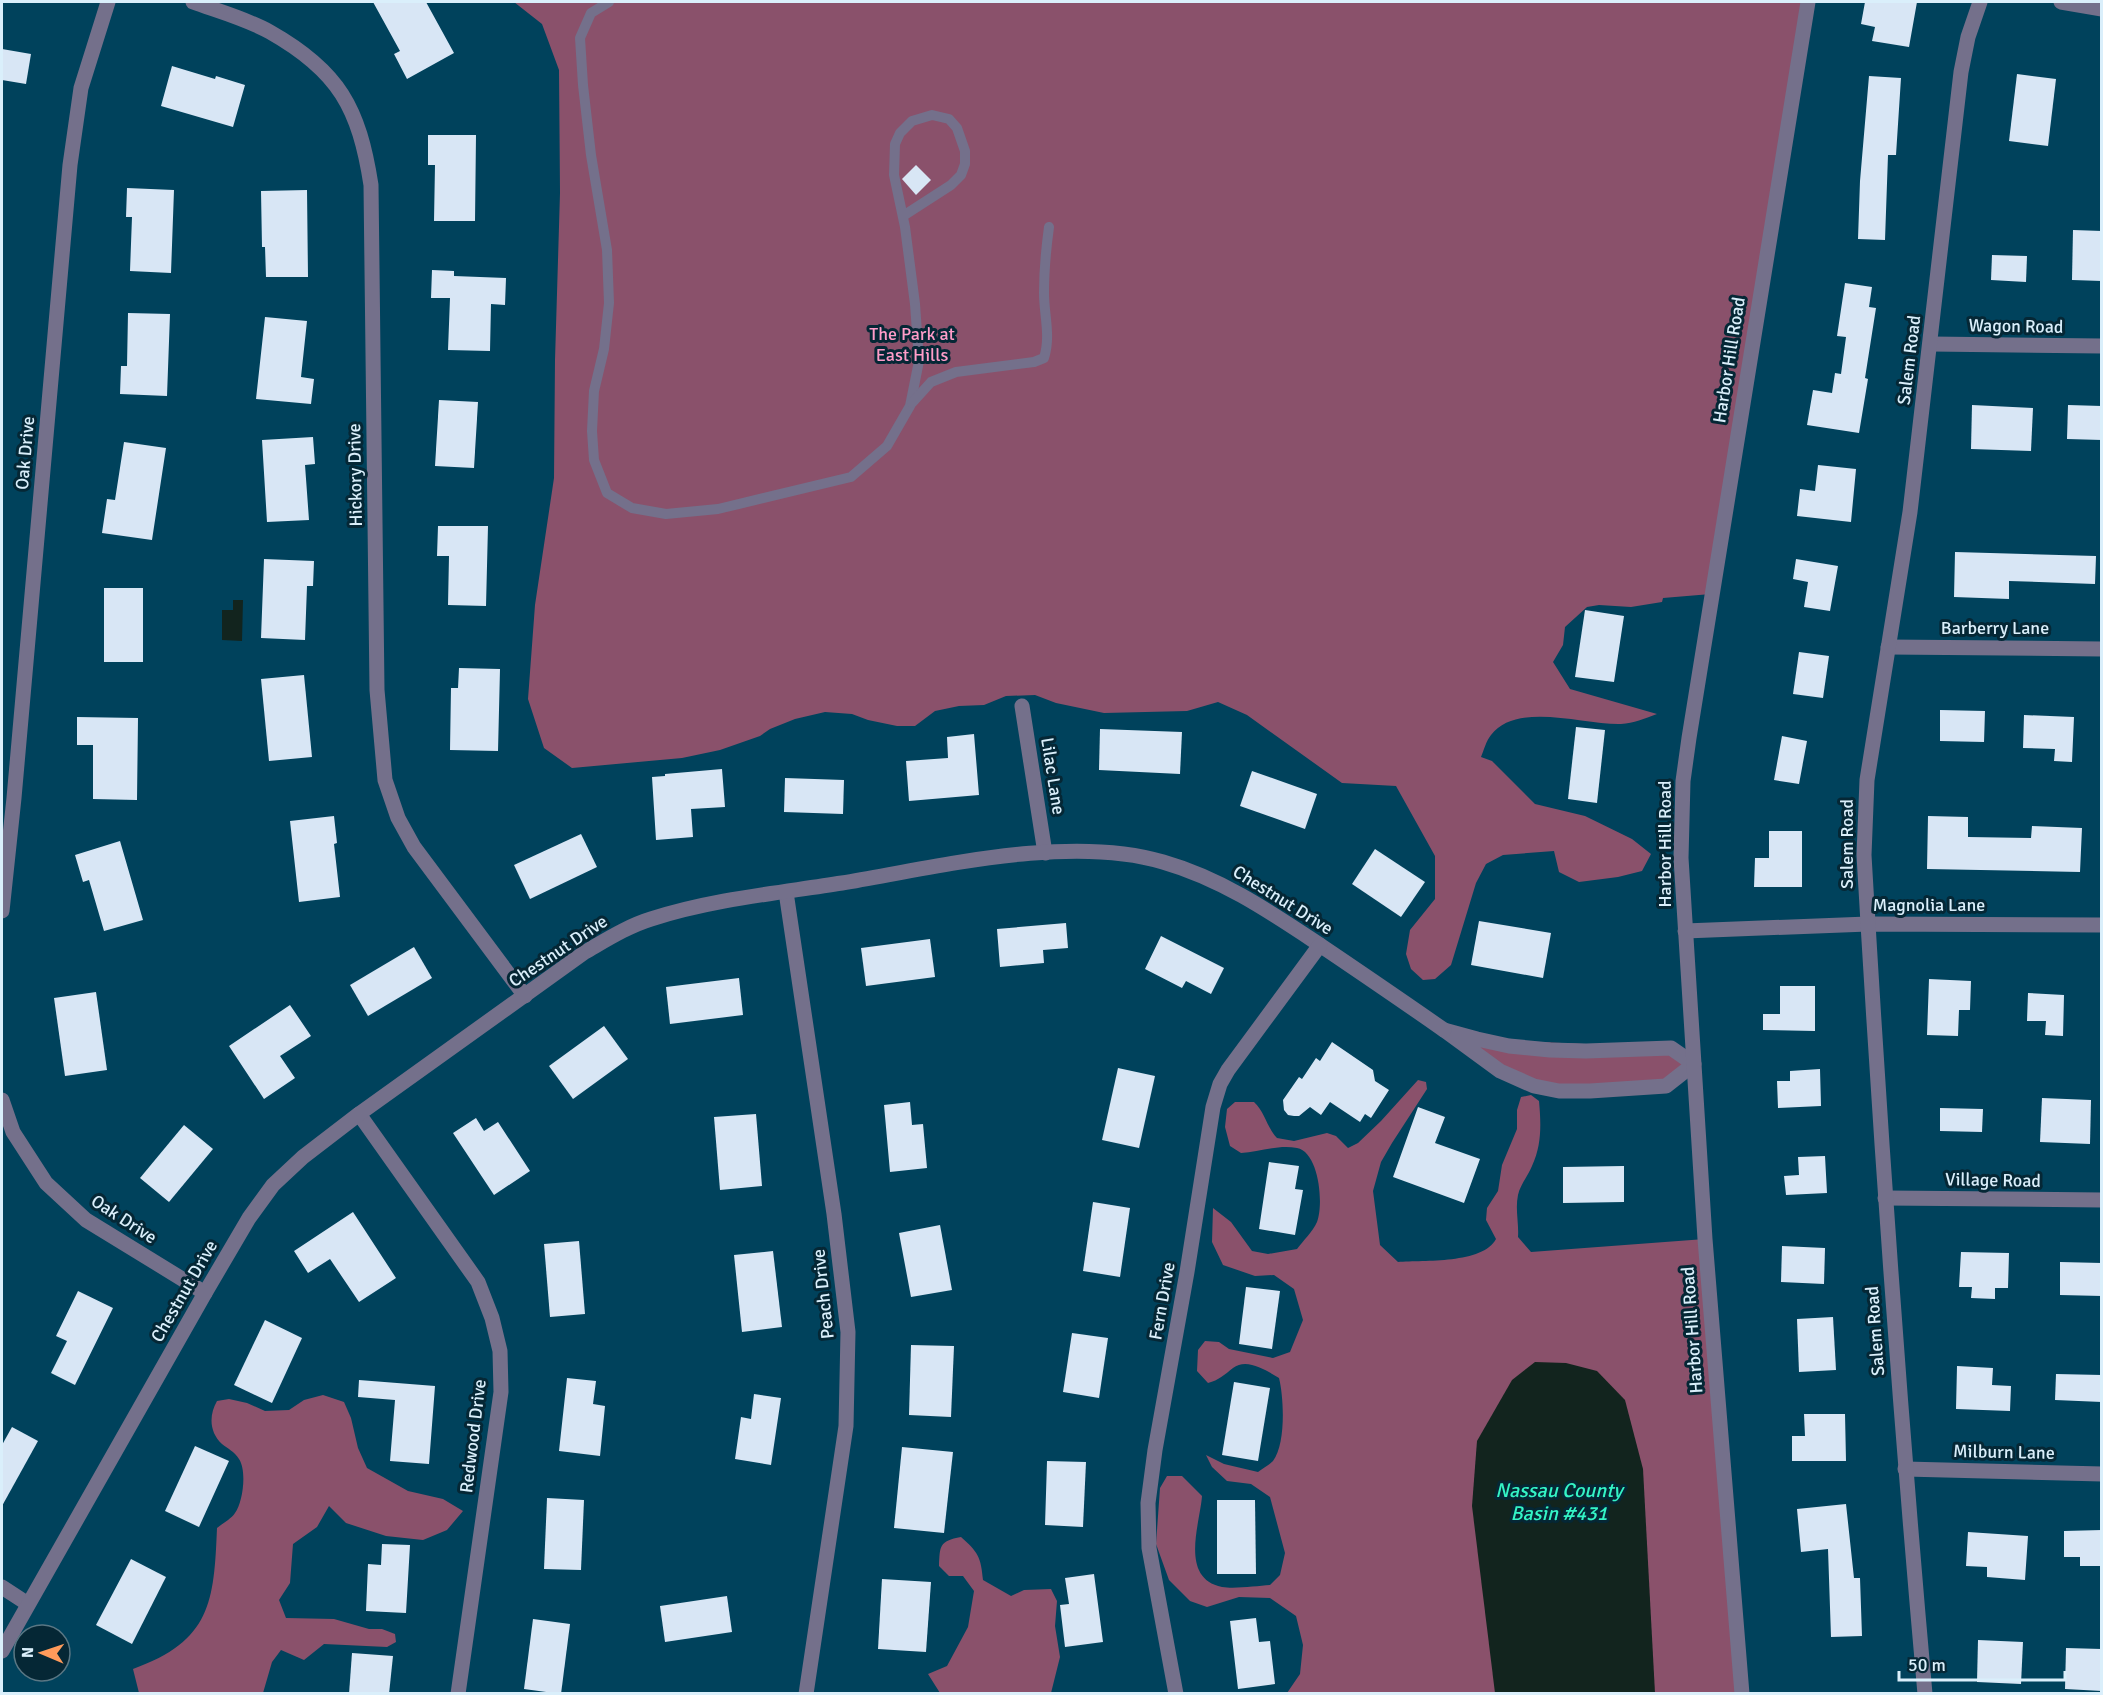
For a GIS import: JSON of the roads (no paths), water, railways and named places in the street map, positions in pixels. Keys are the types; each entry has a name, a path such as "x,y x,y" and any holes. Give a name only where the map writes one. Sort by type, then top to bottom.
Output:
{"street":[{"name":"Oak Drive","path":"2,911 70,165 81,88 108,2"},
{"name":"Hickory Drive","path":"193,2 268,31 311,59 337,86 353,112 365,148 371,184 377,690 385,780 398,818 414,847 525,996"},
{"name":"Harbor Hill Road","path":"1742,1694 1714,1354 1685,931 1681,832 1686,764 1754,326 1808,2"},
{"name":"Salem Road","path":"1925,1694 1905,1469 1885,1198 1864,855 1866,798 1910,512 1961,72 1968,37 1980,2"},
{"path":"2061,2 2102,9"},
{"name":"Wagon Road","path":"1931,344 2102,346"},
{"name":"Barberry Lane","path":"1888,647 2102,649"},
{"name":"Lilac Lane","path":"1022,706 1045,853"},
{"name":"Chestnut Drive","path":"2,1651 205,1293 249,1218 273,1185 303,1157 359,1114 585,952 616,934 648,920 705,905 994,858 1045,853 1094,852 1133,855 1162,861 1232,889 1444,1029 1500,1071 1534,1086 1590,1091 1666,1086 1694,1064 1671,1048 1550,1050 1509,1046 1444,1029"},
{"name":"Peach Drive","path":"786,892 834,1214 849,1332 846,1426 806,1694"},
{"name":"Magnolia Lane","path":"1685,931 1868,924 2102,925"},
{"name":"Fern Drive","path":"1176,1694 1149,1548 1148,1503 1213,1107 1221,1084 1232,1064 1320,945"},
{"name":"Oak Drive","path":"2,1100 13,1132 46,1183 86,1220 205,1293"},
{"name":"Redwood Drive","path":"359,1114 478,1282 492,1318 500,1351 501,1392 458,1694"},
{"name":"Village Road","path":"1885,1198 2102,1200"},
{"name":"Milburn Lane","path":"1905,1469 2102,1474"},
{"path":"2,1587 28,1604"}],"lane":[{"path":"609,2 591,13 580,38 582,85 607,250 609,303 604,349 594,391 592,431 594,460 606,493 632,508 666,514 718,509 850,477 887,446 910,406 931,382 956,372 1034,362 1044,358 1048,345 1044,285 1048,226"},
{"path":"903,216 951,185 960,175 965,164 965,151 957,128 949,119 932,115 912,121 900,133 895,144 893,158 915,304 920,361 910,406"}],"water":[{"path":"233,600 243,600 242,641 222,640 222,610 233,610"},
{"name":"Nassau County Basin #431","path":"1535,1362 1566,1363 1597,1371 1625,1400 1643,1469 1655,1693 1495,1693 1472,1506 1477,1441 1512,1380"}],"park label":[{"name":"The Park at East Hills","path":"912,344"}]}
